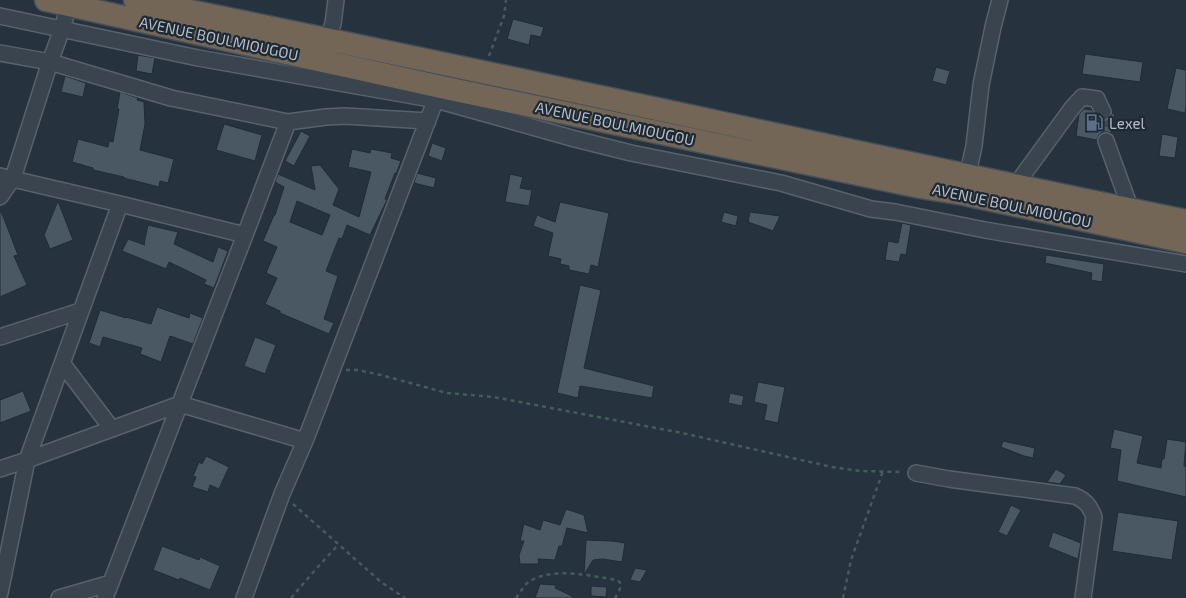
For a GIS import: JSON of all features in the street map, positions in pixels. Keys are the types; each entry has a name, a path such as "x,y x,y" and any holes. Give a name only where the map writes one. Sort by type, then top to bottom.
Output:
{"highway":[{"name":"AVENUE BOULMIOUGOU","path":"46,0 439,93 920,187 965,185 1015,186 1186,221"},
{"name":"AVENUE BOULMIOUGOU","path":"135,0 327,38 483,73 965,185 1186,242"}],"street":[{"path":"327,38 333,24 336,0"},
{"path":"965,185 974,146 981,85 1000,0"},
{"path":"0,197 62,29 69,5"},
{"path":"0,16 198,58 439,93 575,139 631,153 781,183 872,209 1186,264"},
{"path":"0,53 50,62 171,98 288,122 326,116 428,121"},
{"path":"244,598 282,494 439,93"},
{"path":"1015,186 1082,97 1097,99 1102,112"},
{"path":"105,598 288,122"},
{"path":"1106,141 1131,210"},
{"path":"6,177 245,235"},
{"path":"0,593 27,460 120,204"},
{"path":"0,337 80,311"},
{"path":"62,364 112,429"},
{"path":"0,469 180,404 304,441"},
{"path":"916,473 1075,496 1083,500 1090,507 1094,517 1083,598"},
{"path":"59,598 111,583"}],"path":[{"path":"483,73 504,16 506,0"},
{"path":"332,369 358,370 407,381 447,393 494,397 540,405 672,431 832,467 860,471 916,473"},
{"path":"843,598 851,560 883,471"},
{"path":"282,494 381,582 405,598"},
{"path":"291,598 339,544"},
{"path":"516,598 525,585 532,580 542,576 575,574 620,581 621,584 615,598"}],"building":[{"path":"513,19 544,27 541,37 531,35 529,45 507,39"},
{"path":"1085,54 1143,62 1140,82 1082,74"},
{"path":"138,55 155,58 152,74 136,71"},
{"path":"936,67 950,71 946,85 932,81"},
{"path":"1176,68 1186,70 1185,113 1167,109"},
{"path":"65,76 86,83 83,97 61,92"},
{"path":"120,92 144,102 145,124 140,150 174,159 168,183 160,181 159,187 93,170 93,168 72,162 78,139 108,147 109,141 113,142"},
{"path":"1084,109 1092,110 1097,119 1102,121 1111,117 1112,113 1115,114 1111,133 1102,132 1097,140 1076,136 1079,114"},
{"path":"224,124 262,135 255,161 216,150"},
{"path":"301,131 310,136 294,166 285,161"},
{"path":"1162,134 1178,137 1175,158 1159,156"},
{"path":"432,143 446,148 442,161 428,156"},
{"path":"352,149 370,153 371,149 392,153 391,158 401,161 385,199 387,200 370,235 347,225 342,239 339,238 326,271 338,276 324,319 334,323 329,334 280,313 280,311 265,304 277,278 266,273 277,247 263,241 275,215 284,187 275,182 278,174 315,190 311,166 320,165 339,189 333,205 359,217 371,172 348,167","holes":["297,201 330,215 322,235 290,222"]},
{"path":"417,173 436,178 434,188 414,183"},
{"path":"510,174 523,177 520,188 532,190 529,206 505,202"},
{"path":"58,201 73,240 50,249 44,235"},
{"path":"560,202 609,213 598,267 591,265 589,274 569,270 569,266 560,264 561,259 548,256 553,233 533,226 537,215 555,222"},
{"path":"0,211 18,255 14,256 27,285 0,297"},
{"path":"724,212 738,216 736,226 721,222"},
{"path":"750,212 780,216 773,231 748,222"},
{"path":"902,223 911,225 906,255 901,254 899,262 885,260 888,241 898,243"},
{"path":"148,225 178,232 174,244 213,262 218,247 228,251 214,288 204,284 206,280 169,262 166,269 122,251 128,239 145,245"},
{"path":"1046,255 1104,264 1102,282 1091,280 1092,273 1045,263"},
{"path":"580,285 601,290 584,368 654,386 652,398 580,386 578,398 557,393"},
{"path":"157,307 189,318 190,313 203,318 193,344 170,336 161,362 140,354 142,348 103,337 100,347 89,343 100,310 151,324"},
{"path":"255,337 276,345 265,374 244,366"},
{"path":"758,382 785,387 778,423 764,420 767,405 754,402"},
{"path":"23,391 31,411 0,423 0,400"},
{"path":"730,393 744,396 742,406 728,403"},
{"path":"1114,429 1143,436 1137,463 1161,468 1167,439 1186,442 1184,466 1186,466 1186,497 1117,481 1121,450 1110,448"},
{"path":"1003,441 1035,448 1033,458 1001,447"},
{"path":"206,456 229,467 219,489 210,485 208,492 192,487 196,477 193,476 199,462 202,464"},
{"path":"1056,469 1066,475 1060,484 1047,482"},
{"path":"1011,505 1021,510 1007,536 998,532"},
{"path":"566,509 584,515 588,533 567,528 562,546 559,546 555,560 538,559 539,564 520,564 519,555 524,541 520,541 524,524 540,530 543,520 560,525"},
{"path":"1118,512 1178,521 1172,560 1112,551"},
{"path":"1053,532 1081,543 1078,559 1048,547"},
{"path":"586,540 625,543 622,562 603,559 593,560 584,575"},
{"path":"162,546 199,560 200,557 220,566 210,590 153,570"},
{"path":"635,568 647,570 640,582 630,580"},
{"path":"540,584 556,585 555,588 576,598 535,598"},
{"path":"591,586 607,587 606,597 591,596"}],"tunnel":[{"path":"1103,112 1106,141"}],"place":[{"name":"Lexel","path":"1095,123"}]}
